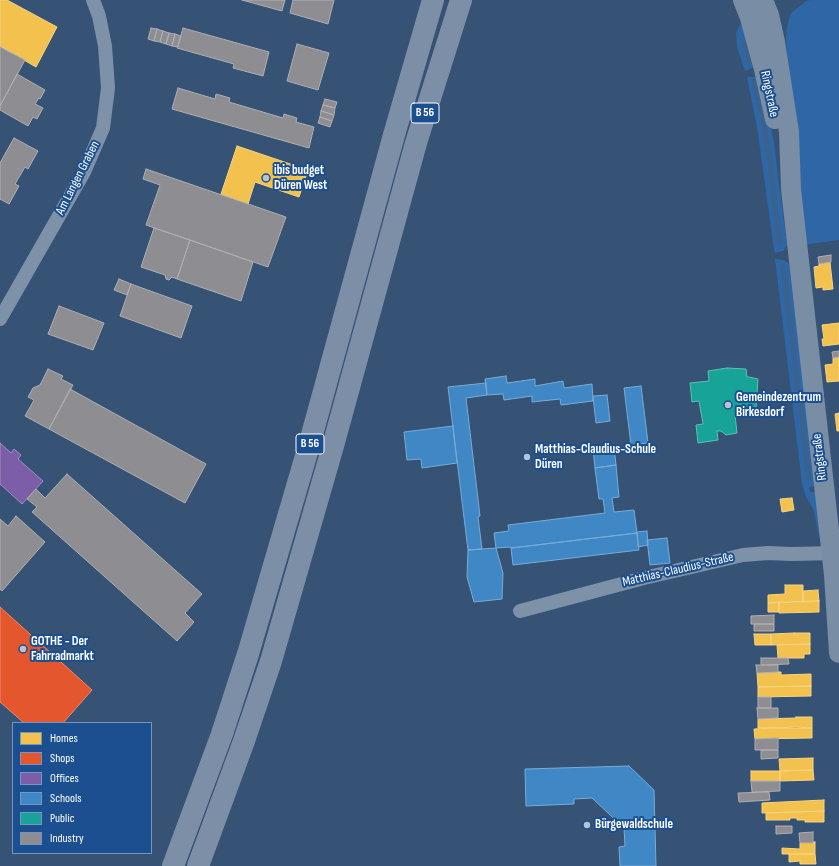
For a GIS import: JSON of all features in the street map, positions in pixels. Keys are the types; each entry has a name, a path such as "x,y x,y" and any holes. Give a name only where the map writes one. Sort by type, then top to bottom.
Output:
{"main road":[{"name":"B 56","path":"173,866 222,734 248,654 310,442 396,128 433,0"},
{"name":"B 56","path":"198,866 244,741 271,661 333,446 414,150 461,0"},
{"name":"Ringstraße","path":"743,0 750,18 764,69 791,189"},
{"name":"Ringstraße","path":"763,0 769,15 776,42 789,132 791,189 836,554 839,653"}],"street":[{"name":"Am Langen Graben","path":"0,319 84,172 103,128 108,88 105,46 99,16 93,0"},
{"name":"Matthias-Claudius-Straße","path":"520,611 644,578 743,555 768,553 836,554"}],"shaded area":[{"path":"839,0 839,240 803,245 786,39 787,26 791,13 806,1"},
{"path":"743,24 754,66 745,71 737,47 736,33 740,25"},
{"path":"747,77 757,78 768,111 774,143 787,245 783,251 775,253 758,133"},
{"path":"775,259 784,260 789,264 815,486 809,487 810,492 815,492 820,535 819,538 813,509 806,497 802,484"}],"building: Homes":[{"path":"0,0 7,0 57,27 36,67 0,46"},
{"name":"ibis budget Düren West","path":"237,146 308,170 299,197 255,182 248,204 221,194"},
{"path":"830,262 833,289 823,290 823,287 816,288 814,267 819,266 819,264"},
{"path":"839,323 839,344 823,346 822,339 824,339 822,325"},
{"path":"839,357 839,381 827,382 825,365 833,364 833,358"},
{"path":"839,413 839,431 837,431 835,414"},
{"path":"792,498 794,510 782,512 780,499"},
{"path":"785,585 803,585 803,602 768,603 768,595 785,594"},
{"path":"818,590 819,601 803,602 803,591"},
{"path":"819,601 819,612 779,613 779,602"},
{"path":"779,602 779,612 768,612 768,603"},
{"path":"810,633 810,644 771,645 771,634"},
{"path":"754,634 771,634 771,645 755,645"},
{"path":"810,644 810,654 804,654 804,658 778,658 777,645"},
{"path":"781,672 781,675 811,674 811,686 758,687 757,673"},
{"path":"811,686 811,696 758,697 758,687"},
{"path":"812,717 812,728 758,728 758,719"},
{"path":"796,727 812,728 812,738 755,739 754,729"},
{"path":"813,758 813,770 780,771 779,759"},
{"path":"813,770 814,780 780,781 780,771"},
{"path":"751,771 780,771 780,781 751,781"},
{"path":"824,800 824,811 762,813 762,803"},
{"path":"824,811 824,822 805,822 805,820 797,820 797,818 790,818 790,820 766,820 766,813"},
{"path":"815,842 815,854 782,854 782,848 800,849 800,843"},
{"path":"789,854 815,854 816,864 800,864 800,861 789,862"}],"building: Shops":[{"name":"GOTHE - Der Fahrradmarkt","path":"0,607 92,690 64,722 23,722 0,702"}],"building: Offices":[{"path":"0,443 11,453 14,449 21,455 18,459 43,481 22,504 0,484"}],"building: Schools":[{"path":"506,376 507,383 535,379 535,386 563,381 564,388 592,384 593,401 561,405 560,399 532,402 532,396 504,400 503,394 487,395 485,379"},
{"path":"486,383 487,395 466,398 480,516 478,517 482,549 468,550 448,387"},
{"path":"641,386 648,443 631,445 624,388"},
{"path":"607,395 610,421 596,423 593,396"},
{"path":"453,426 457,463 422,468 421,459 407,460 404,432"},
{"path":"614,446 616,465 595,468 593,449"},
{"path":"616,465 619,497 612,498 614,512 634,510 637,533 511,548 496,548 494,533 509,531 508,525 605,513 603,499 599,499 595,468"},
{"path":"647,531 648,545 638,547 637,532"},
{"path":"637,533 639,550 513,565 511,548"},
{"path":"667,538 670,563 650,565 647,540"},
{"path":"496,548 503,573 502,599 474,602 467,577 468,550"},
{"path":"629,766 654,790 656,866 620,866 619,847 625,846 624,828 592,798 574,799 574,804 526,806 525,769"}],"building: Public":[{"name":"Gemeindezentrum Birkesdorf","path":"727,368 746,369 747,377 758,379 756,409 735,415 737,433 726,435 721,431 717,431 718,440 698,443 696,425 703,424 699,401 692,402 690,383 709,381 708,371"}],"building: Industry":[{"path":"242,0 285,0 282,11"},
{"path":"293,0 334,0 328,24 290,13"},
{"path":"151,28 157,29 154,41 148,39"},
{"path":"183,28 269,52 263,76 233,68 234,64 177,48"},
{"path":"157,29 163,31 160,42 154,41"},
{"path":"163,31 169,33 166,44 160,42"},
{"path":"169,33 175,34 172,46 166,44"},
{"path":"175,34 181,36 178,47 172,46"},
{"path":"297,44 329,53 318,90 287,81"},
{"path":"0,47 25,60 0,106"},
{"path":"17,74 45,90 35,104 43,108 37,119 33,117 28,126 0,110 0,106"},
{"path":"178,88 215,99 216,94 230,98 229,102 283,118 284,114 297,118 296,122 314,127 309,148 172,109"},
{"path":"325,99 337,102 335,108 323,105"},
{"path":"323,105 335,108 334,115 321,111"},
{"path":"321,111 334,115 332,121 320,117"},
{"path":"320,117 332,121 330,127 318,123"},
{"path":"14,138 38,151 28,169 25,167 15,184 19,186 9,204 0,199 0,163"},
{"path":"146,169 286,217 268,267 146,225 160,185 143,179"},
{"path":"154,228 190,240 177,279 172,277 169,280 166,279 165,275 141,267"},
{"path":"190,240 253,262 241,301 177,279"},
{"path":"831,255 831,262 819,264 818,257"},
{"path":"119,279 131,284 127,295 114,290"},
{"path":"131,284 192,306 181,338 120,316"},
{"path":"59,306 104,323 93,350 48,334"},
{"path":"839,351 839,357 833,358 832,352"},
{"path":"48,369 63,376 61,379 73,385 49,429 25,416 34,400 28,397 33,388 40,385"},
{"path":"70,389 206,464 185,503 49,429"},
{"path":"67,474 202,594 185,613 194,622 177,641 32,512 37,507 27,499 36,489 45,498"},
{"path":"16,516 45,542 2,591 0,589 0,519 8,526"},
{"path":"774,615 774,624 751,624 751,616"},
{"path":"754,624 774,624 774,631 754,631"},
{"path":"761,658 788,658 789,664 761,665"},
{"path":"756,665 778,665 778,672 757,673"},
{"path":"758,697 771,697 771,708 758,708"},
{"path":"757,708 778,708 778,718 758,719"},
{"path":"778,738 778,750 755,750 755,739"},
{"path":"761,750 778,750 778,758 761,759"},
{"path":"751,781 780,781 780,791 752,792"},
{"path":"769,792 770,800 739,802 738,793"},
{"path":"776,826 792,826 792,833 776,834"},
{"path":"813,832 813,843 800,843 799,833"}],"waterway":[{"path":"744,42 750,63"},
{"path":"754,82 763,119 768,150 780,244"},
{"path":"783,266 809,479"}],"place":[{"name":"ibis budget Düren West","path":"266,178"},
{"name":"Gemeindezentrum Birkesdorf","path":"728,405"},
{"name":"Matthias-Claudius-Schule Düren","path":"527,457"},
{"name":"GOTHE - Der Fahrradmarkt","path":"23,649"},
{"name":"Bürgewaldschule","path":"587,825"}]}
